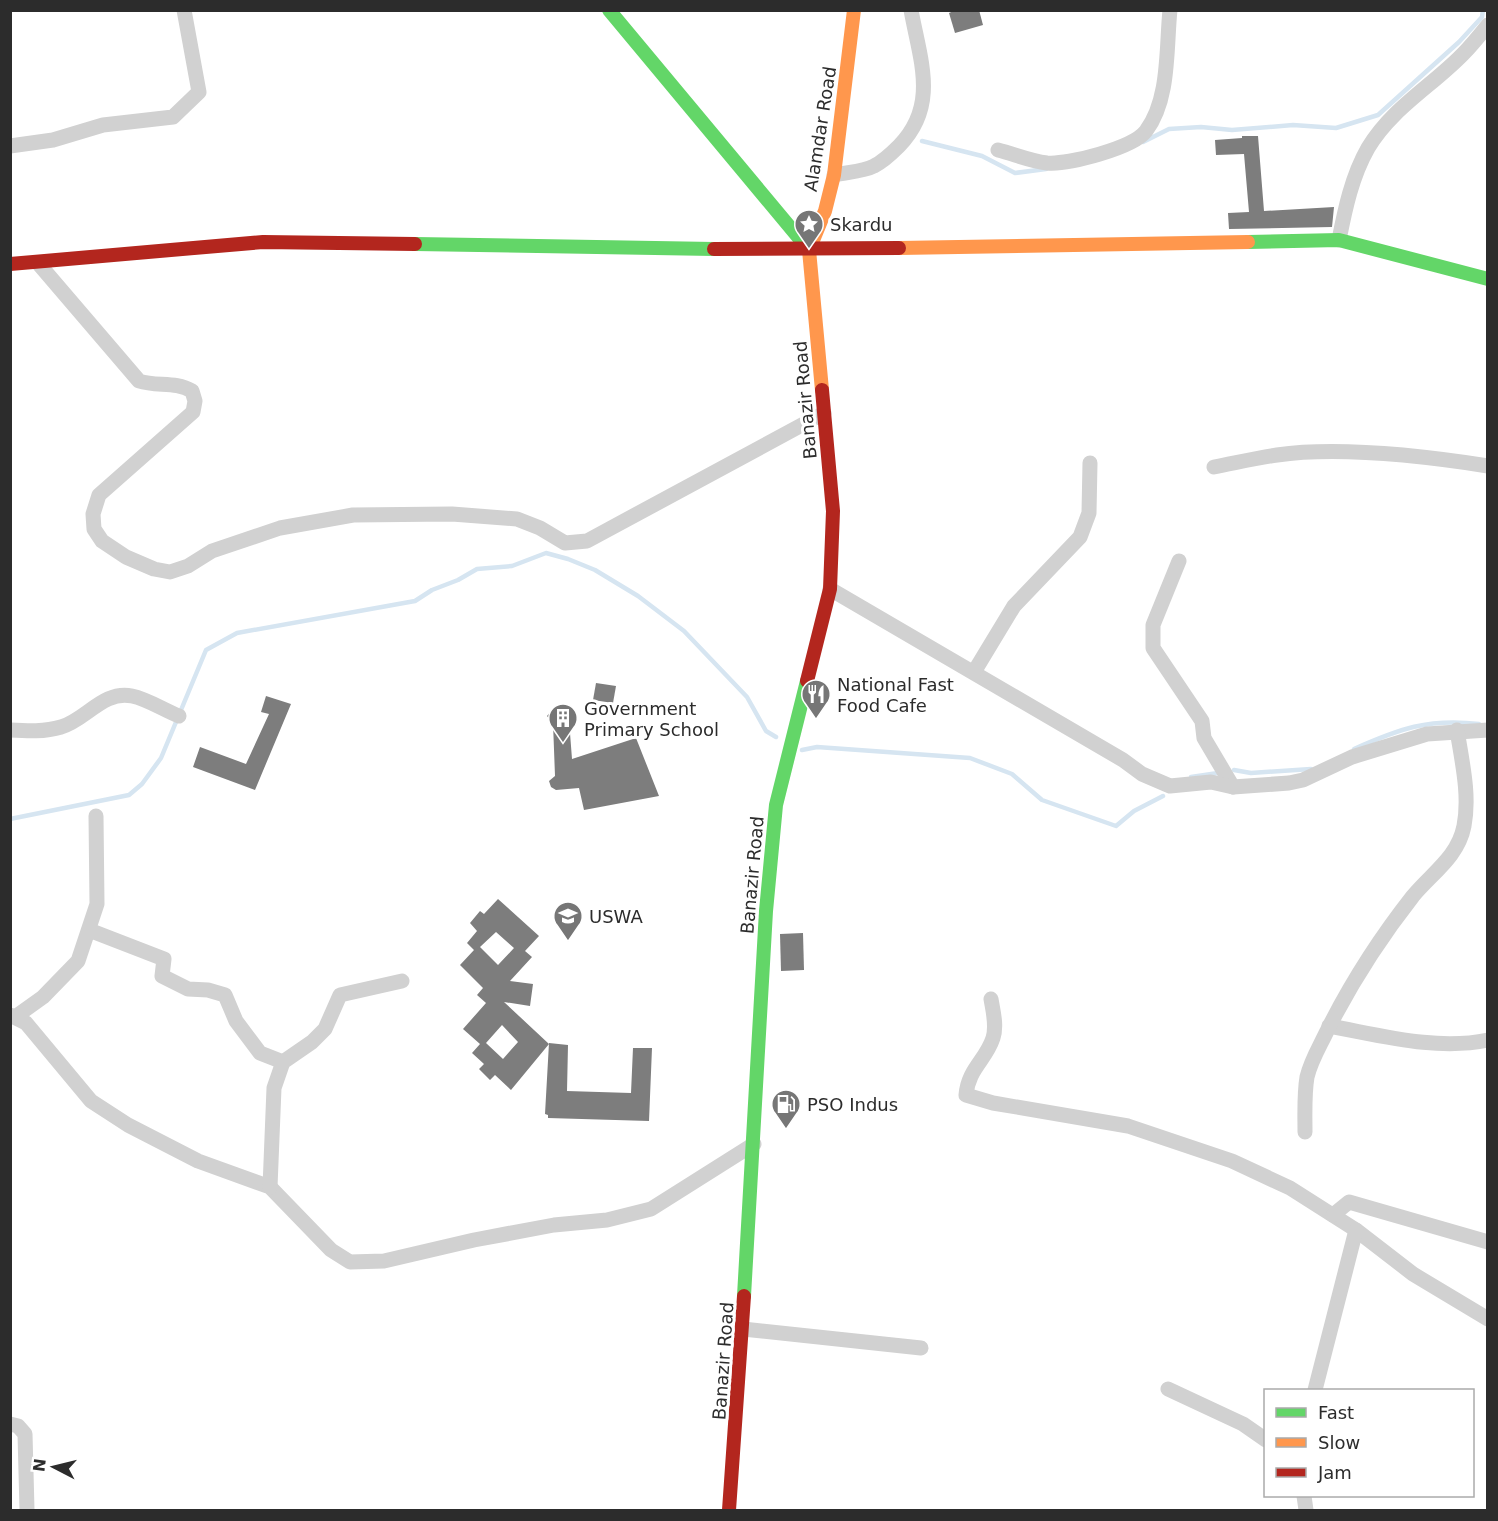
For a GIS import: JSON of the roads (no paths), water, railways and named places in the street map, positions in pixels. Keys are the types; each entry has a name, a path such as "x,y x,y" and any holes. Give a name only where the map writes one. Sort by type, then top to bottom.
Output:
{"main road":[{"path":"609,10 809,250"},
{"name":"Alamdar Road","path":"809,250 825,211 834,175 854,10"},
{"path":"10,264 263,242 809,250 1339,240 1488,279"},
{"name":"Banazir Road","path":"729,1510 743,1329 766,911 776,806 830,589 833,511 809,250"}],"street":[{"path":"10,146 53,140 103,125 173,117 199,92 184,10"},
{"path":"834,175 873,167 889,156 916,127 924,104 925,90 911,10"},
{"path":"998,150 1032,160 1057,163 1102,152 1144,133 1158,106 1165,70 1170,10"},
{"path":"1339,240 1346,206 1358,171 1379,132 1394,114 1463,54 1488,25"},
{"path":"38,263 139,381 152,385 184,386 192,391 195,401 193,412 99,495 93,514 94,529 102,541 126,557 154,569 170,572 188,566 212,551 280,528 353,515 452,514 517,519 540,528 565,543 587,541 824,414"},
{"path":"1214,467 1277,455 1330,453 1433,457 1488,466"},
{"path":"974,672 1014,606 1080,537 1089,513 1090,463"},
{"path":"1179,561 1153,624 1153,648 1202,721 1204,738 1233,788"},
{"path":"830,589 974,672 1158,783 1184,787 1211,783 1233,788 1303,780 1352,757 1397,742 1427,734 1457,730 1488,730"},
{"path":"10,730 38,731 63,727 97,705 115,697 132,696 179,716"},
{"path":"1305,1132 1307,1076 1329,1026 1371,954 1420,888 1439,871 1460,838 1464,826 1466,792 1457,730"},
{"path":"96,816 97,904 78,961 43,997 13,1016 26,1023 91,1101 128,1125 198,1161 270,1187 331,1250 350,1262 384,1261 474,1240 554,1225 607,1220 651,1209 754,1144"},
{"path":"89,930 164,959 162,976 188,989 208,990 225,995 236,1020 260,1053 283,1062"},
{"path":"270,1187 274,1089 283,1062 312,1042 325,1029 340,995 402,981"},
{"path":"991,999 994,1019 993,1038 967,1081 966,1095 993,1103 1128,1126 1232,1161 1290,1188 1356,1230 1413,1274 1488,1319"},
{"path":"1329,1026 1422,1042 1488,1040"},
{"path":"1333,1215 1349,1202 1488,1242"},
{"path":"1314,1389 1356,1230"},
{"path":"743,1329 921,1348"},
{"path":"1168,1389 1243,1424 1264,1439"},
{"path":"10,1424 18,1426 25,1434 27,1510"}],"waterway":[{"path":"1143,142 1169,129 1201,127 1232,130 1293,125 1336,128 1378,115 1459,42 1482,17 1483,10"},
{"path":"922,141 982,156 1015,173 1046,169"},
{"path":"10,819 129,795 142,784 161,758 206,650 237,633 415,601 432,590 458,580 477,569 512,566 546,553 595,570 638,596 684,631 747,697 766,731 776,737"},
{"path":"1354,749 1414,727 1444,723 1479,724"},
{"path":"802,750 817,747 970,758 1012,774 1042,800 1116,826 1134,811 1163,796"},
{"path":"1234,770 1251,773 1311,769"},
{"path":"1191,777 1218,773"}],"place":[{"name":"Skardu","path":"809,250"},
{"name":"National Fast Food Cafe","path":"816,720"},
{"name":"Government Primary School","path":"563,744"},
{"name":"USWA","path":"568,942"},
{"name":"PSO Indus","path":"786,1130"}]}
